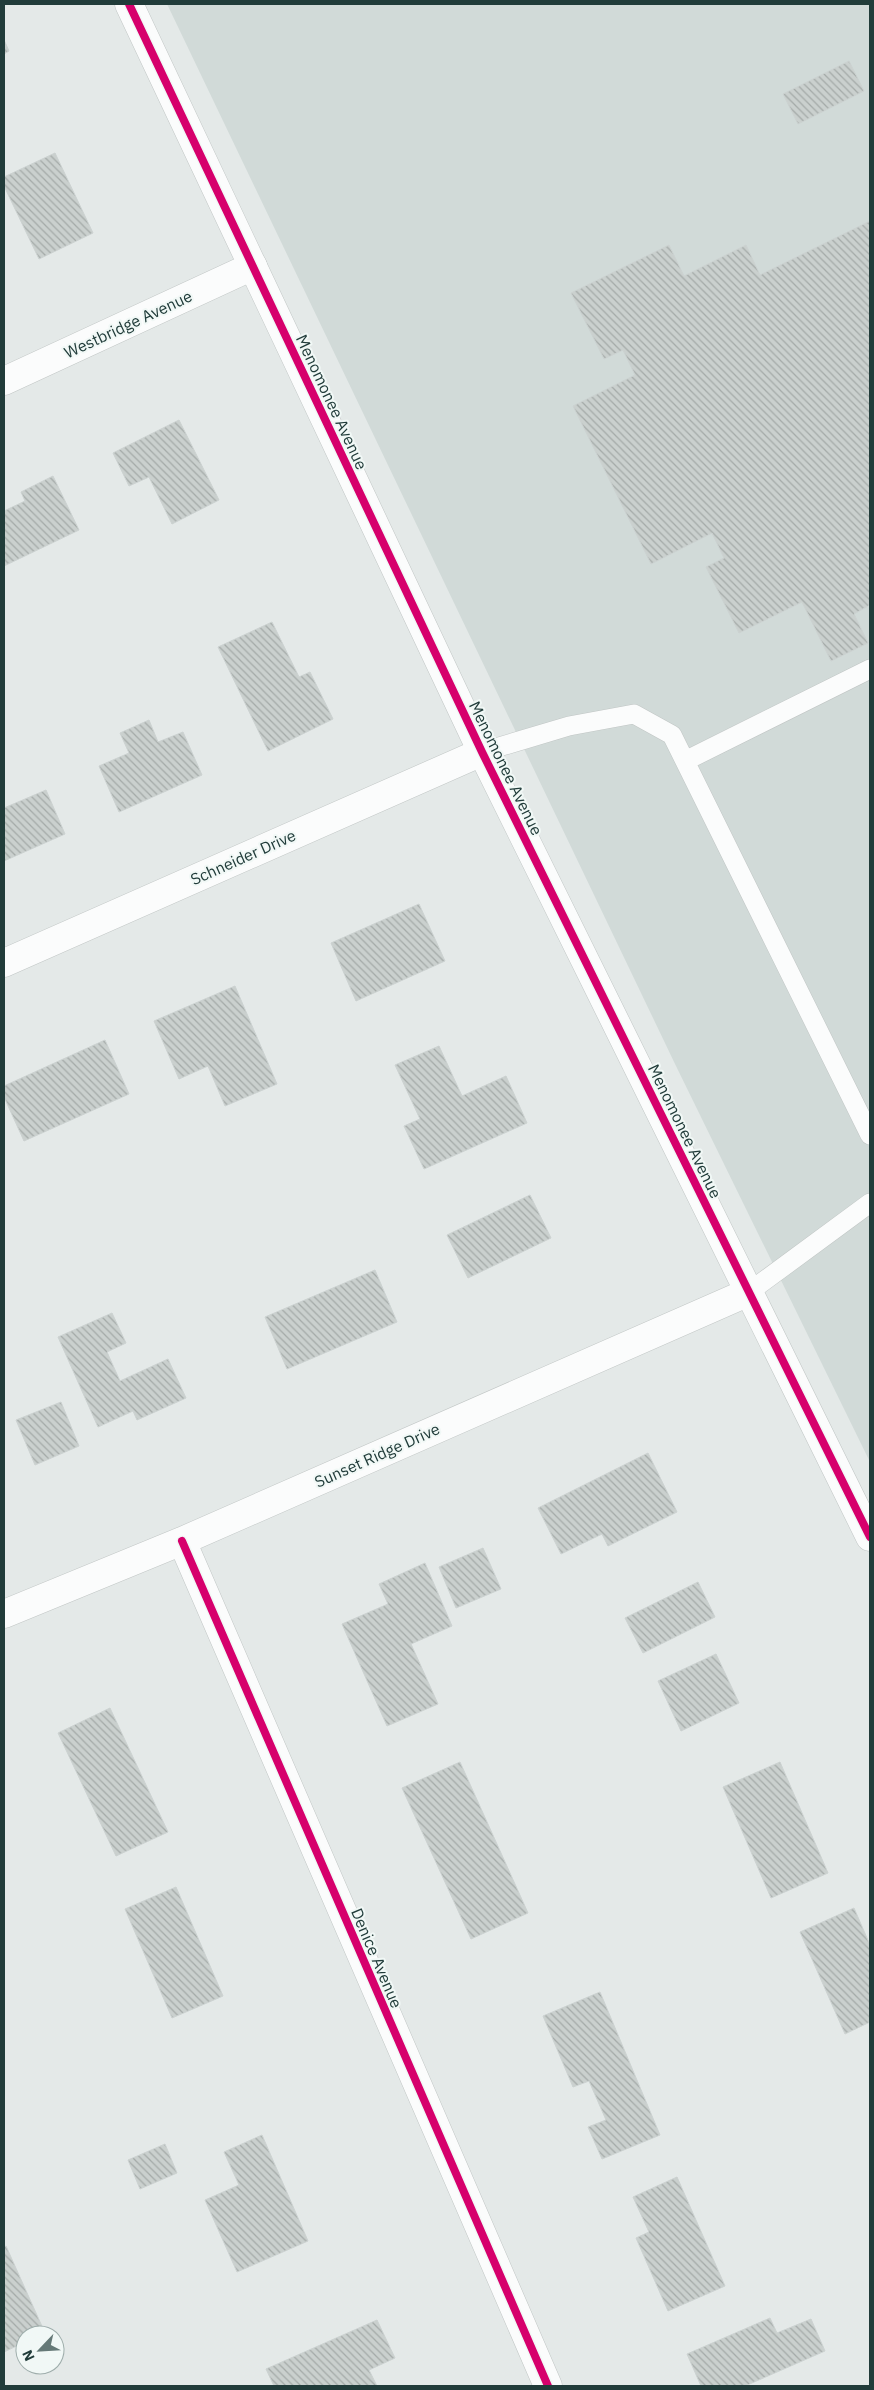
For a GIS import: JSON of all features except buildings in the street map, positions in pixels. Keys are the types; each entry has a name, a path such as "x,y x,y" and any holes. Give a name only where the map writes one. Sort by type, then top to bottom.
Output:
{"street":[{"name":"Menomonee Avenue","path":"129,4 482,752 870,1537"},
{"name":"Westbridge Avenue","path":"4,381 253,266"},
{"name":"Schneider Drive","path":"4,962 482,752"},
{"name":"Sunset Ridge Drive","path":"4,1614 182,1541 749,1292"},
{"name":"Denice Avenue","path":"182,1541 548,2386"}],"lane":[{"path":"685,761 870,669"},
{"path":"482,752 568,726 634,714 672,735 870,1135"},
{"path":"749,1292 870,1203"}],"shaded area":[{"path":"167,4 870,4 870,1462 676,1066"}],"cycle path":[{"path":"129,4 482,752 870,1537"},
{"path":"182,1541 548,2386"}]}
